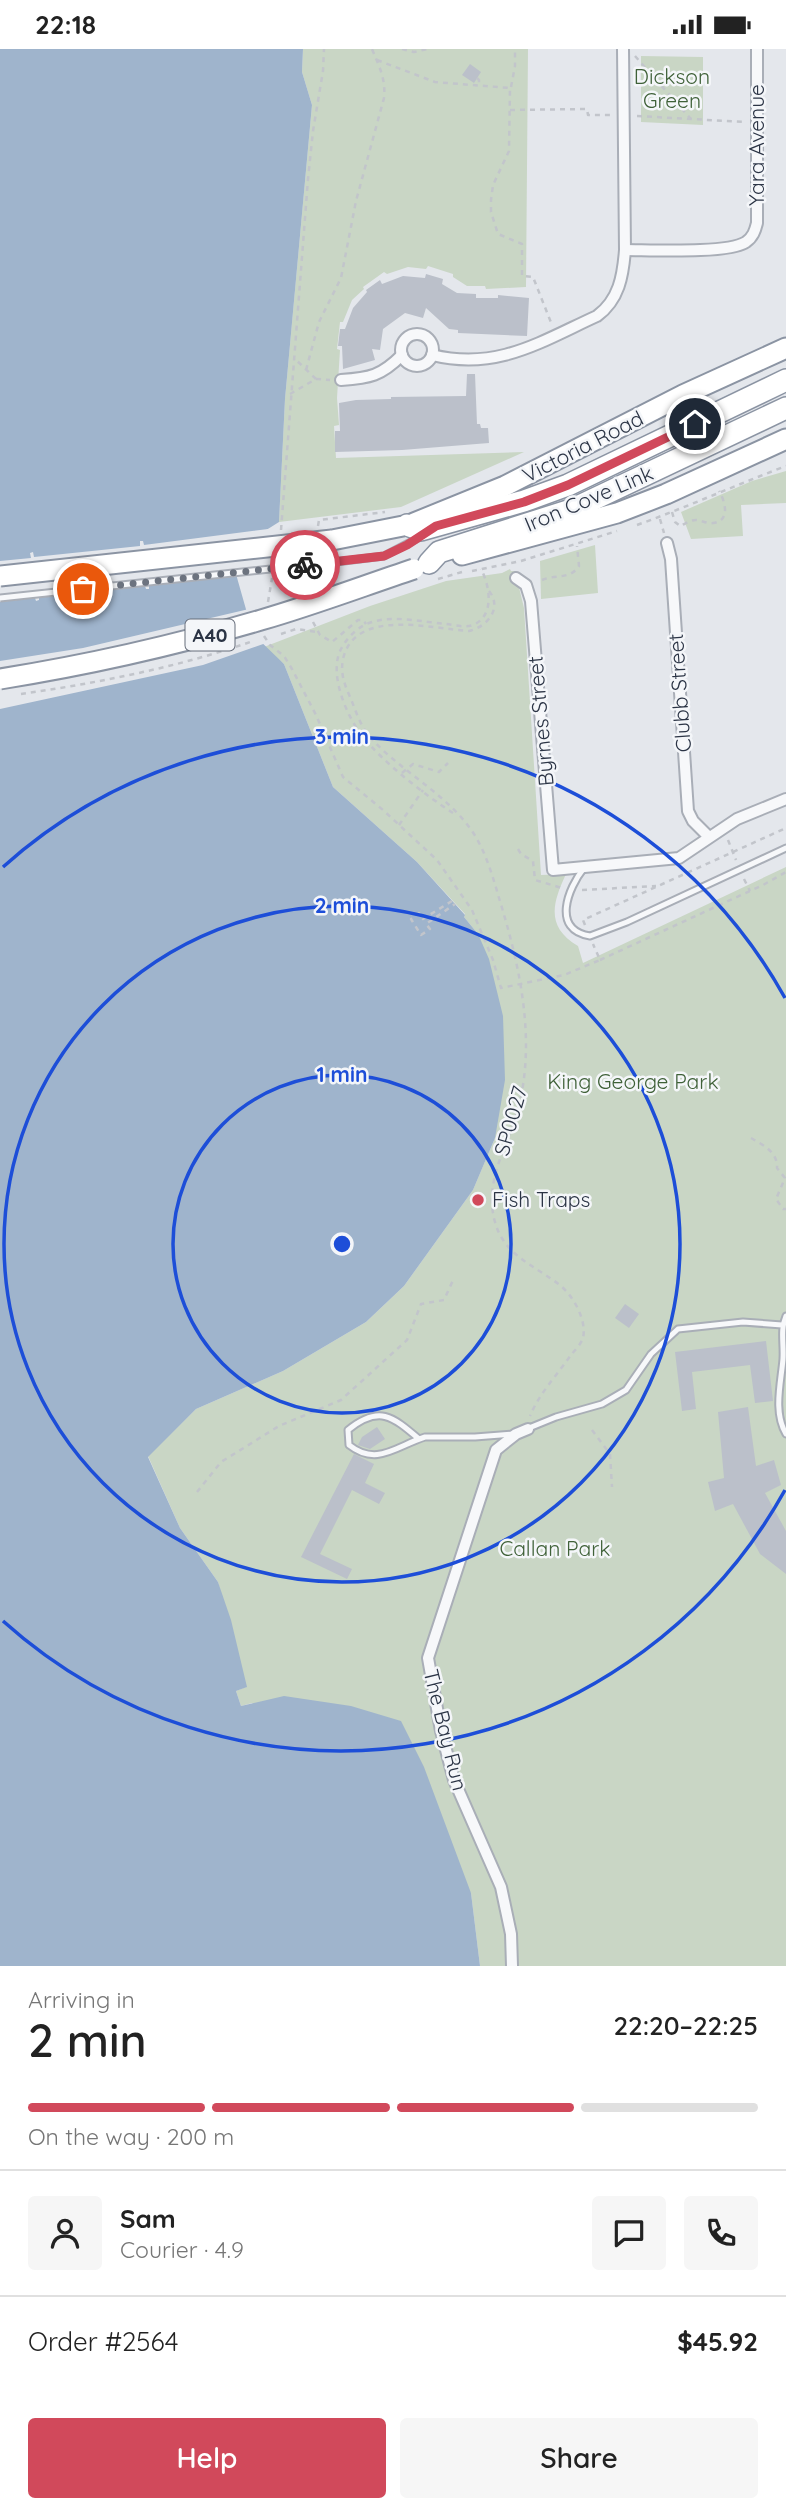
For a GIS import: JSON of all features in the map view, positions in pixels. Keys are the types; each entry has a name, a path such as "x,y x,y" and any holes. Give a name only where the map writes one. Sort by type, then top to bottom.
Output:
{"highway":[{"name":"Victoria Road","path":"0,576 406,532 505,486 683,395 786,348"},
{"name":"Iron Cove Link","path":"406,532 524,502 568,485 786,380"},
{"name":"Iron Cove Link","path":"424,571 439,552 571,510 786,408"},
{"name":"A40","path":"0,679 56,670 205,636 617,513 666,494 786,439"}],"street":[{"path":"432,355 461,360 500,358 597,316 615,297 621,281 625,250 623,49"},
{"name":"Yara Avenue","path":"625,250 730,248 748,241 753,234 757,223 757,49"},
{"path":"415,334 429,340 433,350 426,363 417,366 408,363 402,355 405,340 415,334"},
{"path":"341,380 382,373 402,355"},
{"name":"Clubb Street","path":"667,543 671,559 688,811 693,821 709,837"},
{"name":"Byrnes Street","path":"516,578 526,585 531,601 553,870 585,867"},
{"path":"585,867 673,860 690,852 722,827 786,799"},
{"name":"The Bay Run","path":"512,1966 511,1934 501,1887 454,1780 441,1731 428,1658 496,1450 527,1429"}],"lane":[{"path":"0,599 384,556 406,532"},
{"path":"585,867 569,890 566,915 572,928 590,936 786,848"},
{"path":"786,1316 782,1325 779,1418 786,1434"},
{"path":"527,1429 556,1417 602,1404 626,1390 651,1354 678,1329 743,1322 782,1325"},
{"path":"419,1439 398,1421 381,1415 364,1417 348,1430 349,1445 359,1453 377,1456 419,1439 516,1434"}],"path":[{"path":"324,51 331,49"},
{"path":"306,370 319,322 341,278 356,201 384,98 385,85 372,49"},
{"path":"402,49 414,52 428,49"},
{"path":"515,49 515,66 510,88 509,151 494,185 491,212 498,234 522,244 522,276 533,277 556,335"},
{"path":"629,49 691,119"},
{"path":"377,59 435,82 510,88"},
{"path":"477,78 479,86"},
{"path":"510,110 587,109 588,115 758,122"},
{"path":"290,394 316,379 293,357"},
{"path":"672,512 675,522 680,526 691,520 713,523 724,515 726,507 719,491"},
{"path":"359,514 382,511"},
{"path":"542,580 555,575 574,574 579,566 577,546"},
{"path":"424,571 481,569 489,591 494,596 494,609 488,622 469,631 386,624 377,626 362,632 345,652 341,671 368,735 459,817"},
{"path":"459,817 402,773 358,731 338,688 336,666 341,649 354,632 366,624 381,619 398,619 473,625 486,614 489,591"},
{"path":"281,634 296,629 317,632"},
{"path":"402,773 413,764 439,772 448,763"},
{"path":"399,825 422,790"},
{"name":"SP0027","path":"459,817 474,834 496,888 516,957 524,1012 526,1043 522,1091 511,1135 493,1180 491,1203 495,1224 508,1247 524,1262 562,1287 575,1304 583,1322 583,1339 536,1403 527,1429"},
{"path":"722,827 750,891"},
{"path":"600,960 583,920 786,828"},
{"path":"520,985 564,975 600,960 786,872"},
{"path":"569,890 660,885"},
{"path":"453,903 426,924 430,929 421,935 411,919 419,913 423,919 453,903"},
{"path":"751,1138 767,1147 785,1178 776,1199 783,1209 786,1209"},
{"path":"197,1492 220,1462 279,1426 341,1399 407,1340 421,1304 444,1300 454,1278"},
{"path":"592,1430 610,1454 612,1487"}],"green space":[{"path":"303,49 528,49 526,287 486,289 485,286 467,286 453,277 453,274 428,266 426,269 408,267 387,274 384,272 363,287 352,300 343,322 340,322 337,349 340,350 337,398 339,425 334,426 336,458 524,452 401,507 279,522 285,399 312,105 302,72"},
{"name":"Dickson Green","path":"641,56 703,57 703,125 641,122"},
{"path":"786,471 786,503 741,505 743,536 691,539 681,512 752,481"},
{"path":"595,545 598,593 541,599 540,561"},
{"name":"Callan Park","path":"510,569 515,571 524,608 541,875 566,874 557,895 556,923 568,939 578,946 583,963 786,867 786,1966 480,1966 471,1893 252,1703 241,1706 236,1691 246,1687 218,1582 180,1528 148,1456 196,1409 283,1371 366,1322 404,1286 473,1190 495,1138 478,934 464,917 465,914 417,862 333,787 284,664 264,647 370,606 446,581 502,573"}],"water":[{"path":"0,49 303,49 302,72 312,105 285,399 279,522 230,553 253,634 284,664 333,787 417,862 465,915 478,934 489,959 503,1016 505,1080 495,1138 473,1190 404,1286 366,1322 283,1371 196,1409 148,1457 180,1528 218,1582 231,1620 247,1687 236,1691 241,1706 284,1696 351,1706 401,1721 424,1767 471,1893 480,1966 0,1966"}],"pier":[{"path":"276,528 234,555 240,576 149,585 149,589 145,586 39,597 36,601 35,598 0,602 0,561 31,558 30,553 33,552 34,557 140,546 140,541 143,541 144,545"},
{"path":"249,609 256,633 266,643 203,665 0,709 0,661 83,648"}],"building":[{"path":"470,64 481,72 474,83 462,75"},
{"path":"426,274 443,279 442,284 457,293 476,294 476,298 498,298 498,295 529,298 527,336 458,333 458,330 449,329 426,308 423,318 405,313 383,329 380,350 372,349 375,360 343,369 342,346 338,346 340,329 345,329 353,308 366,290 380,280 382,284 403,276 425,278"},
{"path":"467,374 475,374 477,424 480,424 481,428 488,428 489,443 335,452 335,431 340,431 339,403 391,397 466,396"},
{"path":"625,1304 639,1314 629,1328 615,1318"},
{"path":"766,1341 773,1401 755,1403 750,1365 692,1372 696,1409 682,1411 675,1352"},
{"path":"748,1407 756,1466 774,1460 781,1485 765,1493 786,1531 786,1574 760,1554 733,1504 715,1511 708,1482 724,1478 718,1412"},
{"path":"377,1427 385,1439 370,1449 358,1445 362,1437"},
{"path":"354,1454 374,1464 365,1483 385,1493 379,1504 352,1490 320,1554 352,1569 347,1579 301,1557"}],"way so far":[{"path":"83,589 305,565"}],"place":[{"name":"Fish Traps","path":"478,1200"}],"route":[{"path":"305,565 384,556 436,526 524,502 568,485 695,424"}],"park label":[{"name":"King George Park","path":"633,1082"}]}
